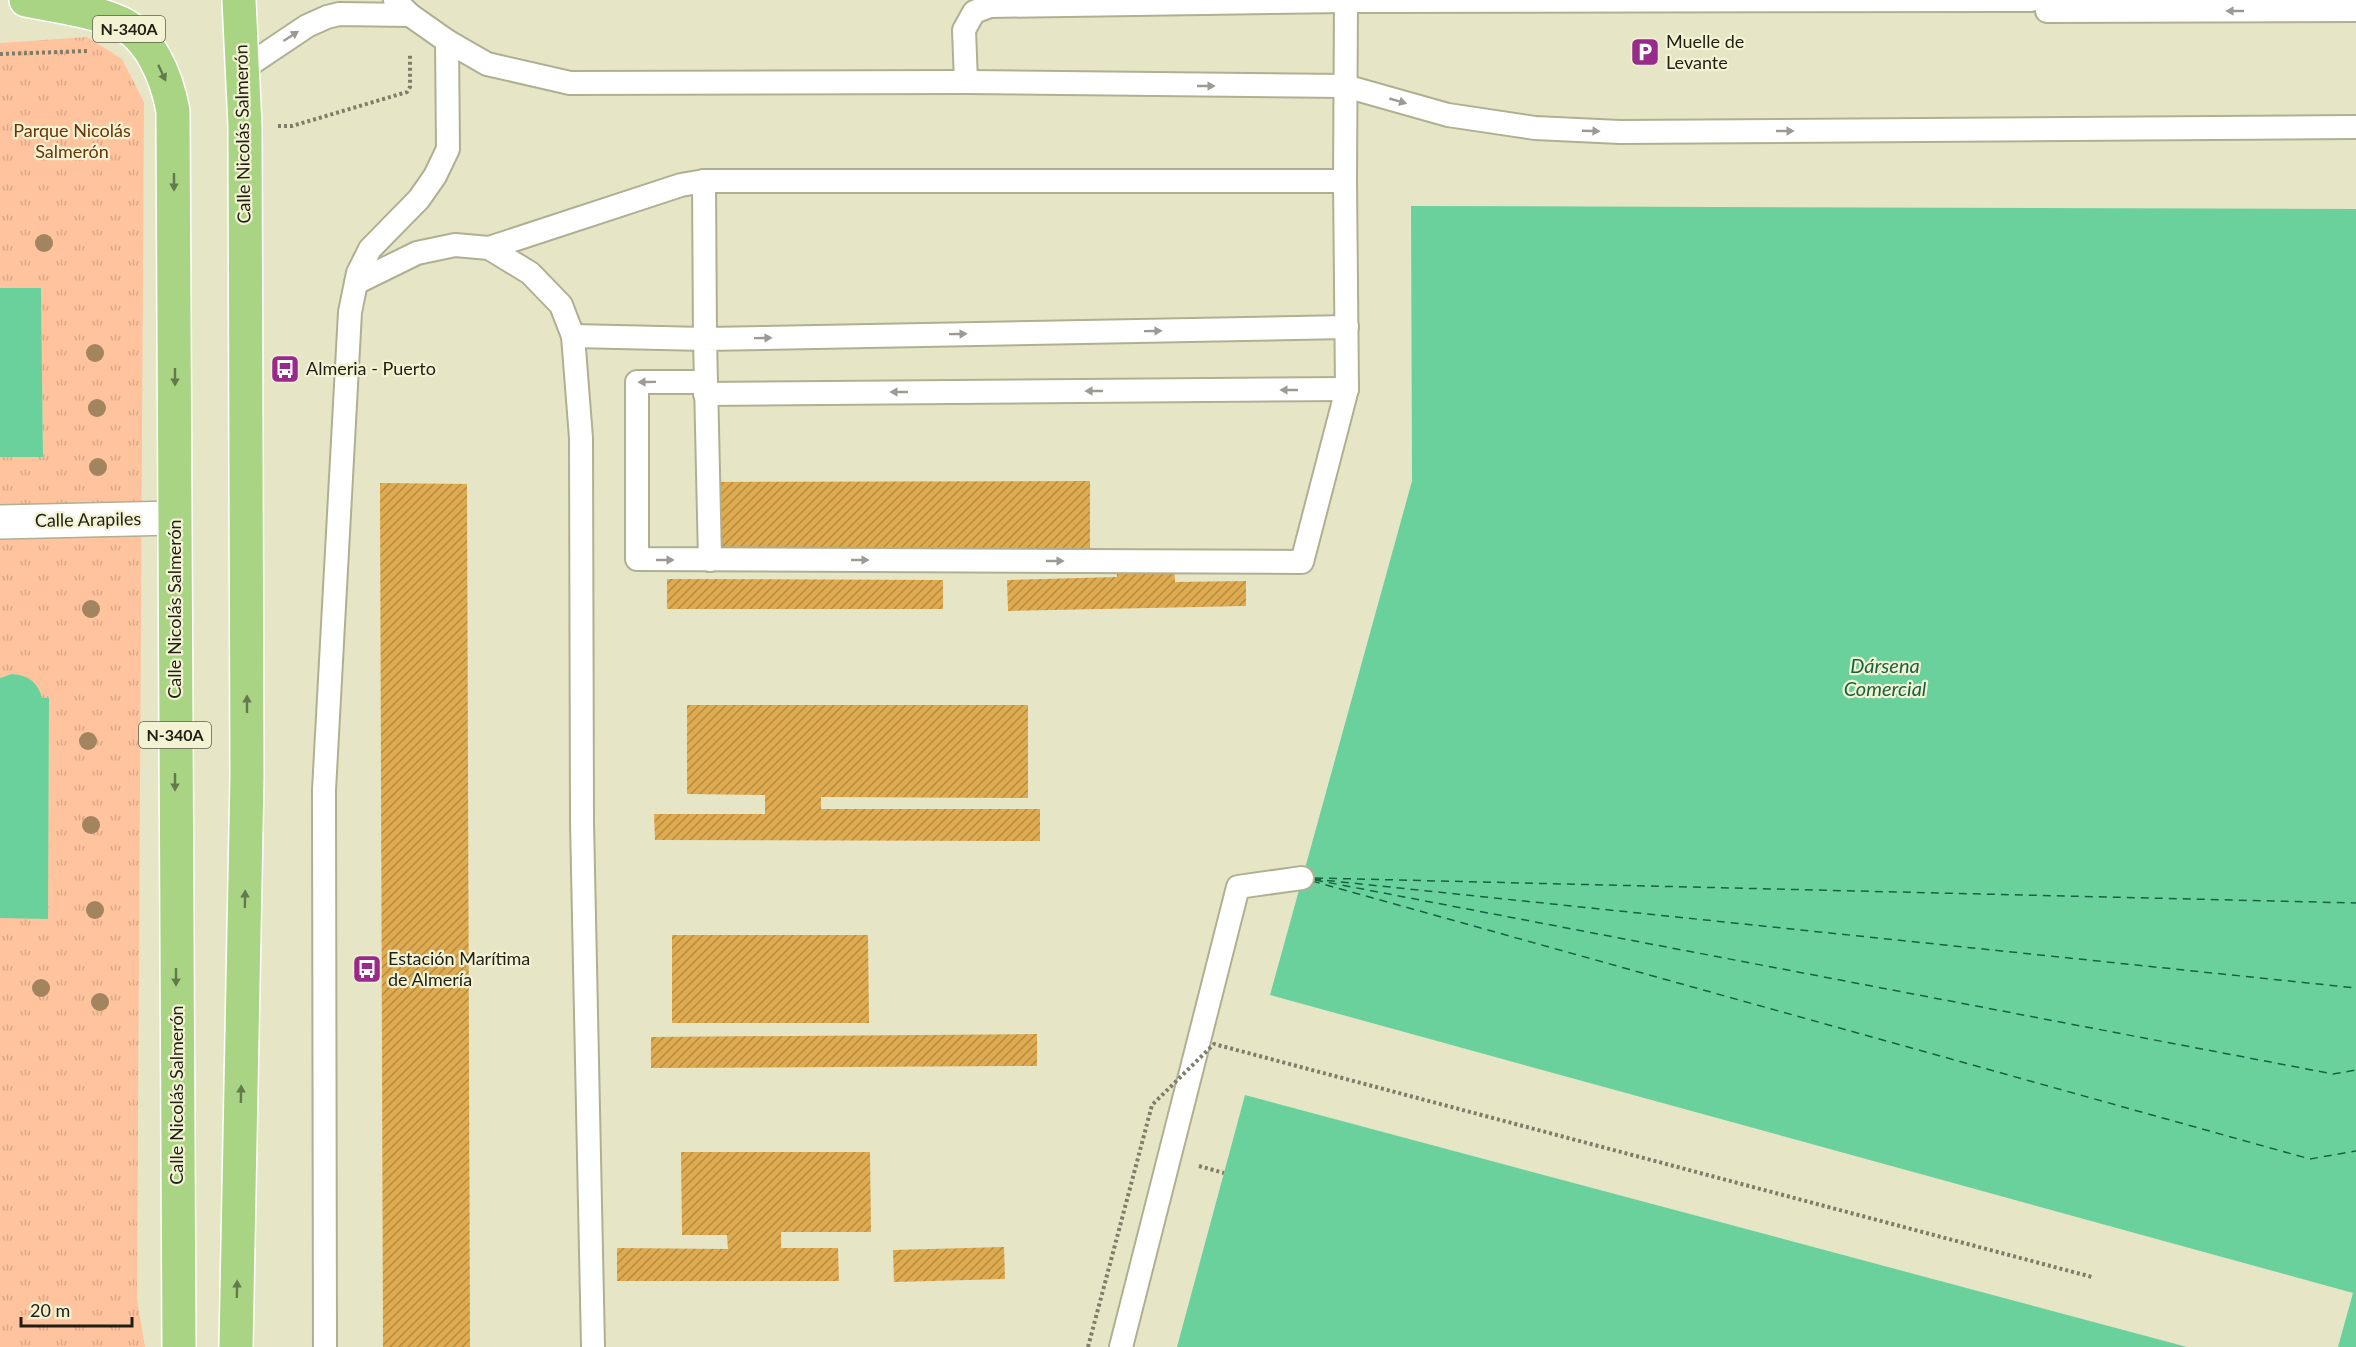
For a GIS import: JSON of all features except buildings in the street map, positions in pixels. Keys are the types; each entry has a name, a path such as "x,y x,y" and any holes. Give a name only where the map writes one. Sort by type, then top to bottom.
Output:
{"highway":[{"name":"Calle Nicolás Salmerón","path":"26,0 118,21 133,32 145,45 162,71 168,86 174,124 179,1347"},
{"name":"Calle Nicolás Salmerón","path":"236,1347 247,776 244,126 239,0"}],"street":[{"name":"Calle Arapiles","path":"0,522 176,518"}],"lane":[{"path":"372,0 402,8 447,41 487,64 570,83 966,82 1345,86 1448,116 1535,129 1620,132 2356,127"},
{"path":"966,82 964,30 974,12 990,6 1346,1 2031,0"},
{"path":"2046,0 2047,11 2356,10"},
{"path":"1346,1 1347,389 1302,562 637,560 637,382 705,388 1347,389"},
{"path":"243,69 307,26 327,17 402,8"},
{"path":"325,1347 324,790 349,324 358,273 370,249 419,199 435,176 448,149 447,41"},
{"path":"356,283 417,253 455,245 489,248 681,185 704,182 1345,181"},
{"path":"704,182 705,388 710,560"},
{"path":"489,248 530,273 561,305 573,336 581,438 582,822 593,1347"},
{"path":"573,336 705,339 1347,327"},
{"path":"1121,1347 1238,887 1302,878"}],"path":[{"path":"0,54 96,52"},
{"path":"244,126 292,126 406,92 410,87 410,71"},
{"path":"1088,1347 1152,1105 1214,1044 2092,1276"}],"green space":[{"name":"Parque Nicolás Salmerón","path":"87,37 122,59 144,102 137,1299 145,1347 0,1347 0,918 48,918 49,698 42,698 34,682 4,676 0,678 0,457 43,457 41,288 0,288 0,43"}],"water":[{"name":"Dársena Comercial","path":"1411,206 2356,209 2356,1347 2338,1347 2353,1293 1270,995 1412,481"},
{"path":"0,288 41,288 43,457 0,457"},
{"path":"12,674 32,680 42,698 49,698 48,919 0,918 0,678"},
{"path":"1245,1095 2187,1347 1177,1347"}],"ferry route":[{"path":"1315,878 2356,903"},
{"path":"1313,879 2356,988"},
{"path":"1315,880 2333,1074 2356,1070"},
{"path":"1312,881 2310,1159 2356,1151"}],"place":[{"name":"Muelle de Levante","path":"1645,52"},
{"name":"Almeria - Puerto","path":"285,369"},
{"name":"Estación Marítima de Almería","path":"367,969"}]}
